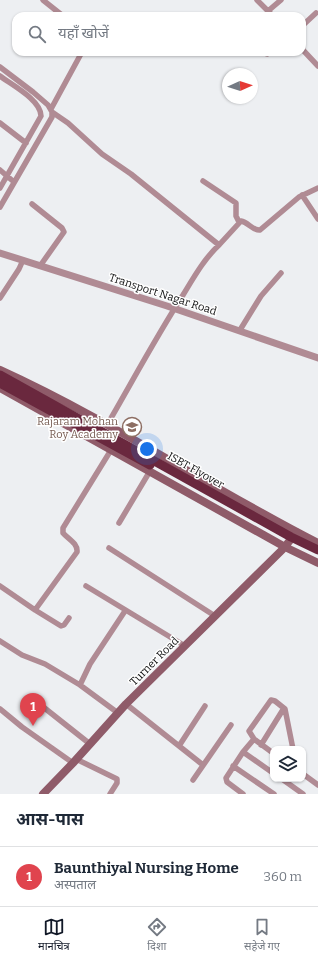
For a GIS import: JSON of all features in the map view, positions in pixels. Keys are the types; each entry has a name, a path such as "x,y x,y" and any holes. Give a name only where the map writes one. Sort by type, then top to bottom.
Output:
{"highway":[{"name":"ISBT Flyover","path":"0,375 291,537 318,550"},
{"name":"ISBT Flyover","path":"0,383 318,557"}],"main road":[{"path":"0,370 107,426 318,543"},
{"path":"0,388 285,547 318,563"},
{"name":"Turner Road","path":"43,794 126,704 285,547 297,532"}],"street":[{"path":"43,0 58,12"},
{"path":"257,0 268,11 281,0"},
{"path":"306,22 316,13"},
{"path":"306,53 318,66"},
{"path":"0,207 52,117 51,110 80,56"},
{"path":"0,68 33,92 51,110 68,123 102,154 131,174 219,245"},
{"path":"0,76 35,102 40,108 41,112 40,118 0,188"},
{"path":"41,112 51,110"},
{"path":"0,123 26,142"},
{"path":"0,170 14,182"},
{"path":"203,181 236,203 236,216 239,222"},
{"path":"107,426 174,308 205,260 239,222 243,221 257,230 260,230 302,195 318,188"},
{"path":"302,195 318,219"},
{"path":"32,204 62,228 64,232 40,266"},
{"name":"Transport Nagar Road","path":"0,253 174,308 318,358"},
{"path":"0,298 19,269 23,260"},
{"path":"240,330 261,296 280,273"},
{"path":"35,610 77,552 75,544 63,533 63,528 111,450"},
{"path":"119,522 150,471"},
{"path":"109,548 215,616"},
{"path":"0,586 60,626 64,625 69,618"},
{"path":"86,586 185,646"},
{"path":"80,685 90,664 125,611"},
{"path":"0,641 22,655 45,664 80,685 118,714"},
{"path":"270,751 254,739 250,734 250,730 270,700 273,700 284,708 292,746"},
{"path":"126,704 203,765"},
{"path":"42,706 90,744"},
{"path":"179,746 205,706"},
{"path":"0,708 22,727 74,761 117,779 117,783 110,794"},
{"path":"261,745 284,708"},
{"path":"193,780 231,725"},
{"path":"243,794 226,780 242,752 254,739"},
{"path":"242,752 270,771"},
{"path":"233,766 274,794"},
{"path":"306,776 318,785"},
{"path":"286,782 304,794"}],"place":[{"name":"Rajaram Mohan Roy Academy","path":"132,427"},
{"name":"Baunthiyal Nursing Home","path":"33,726"}]}
